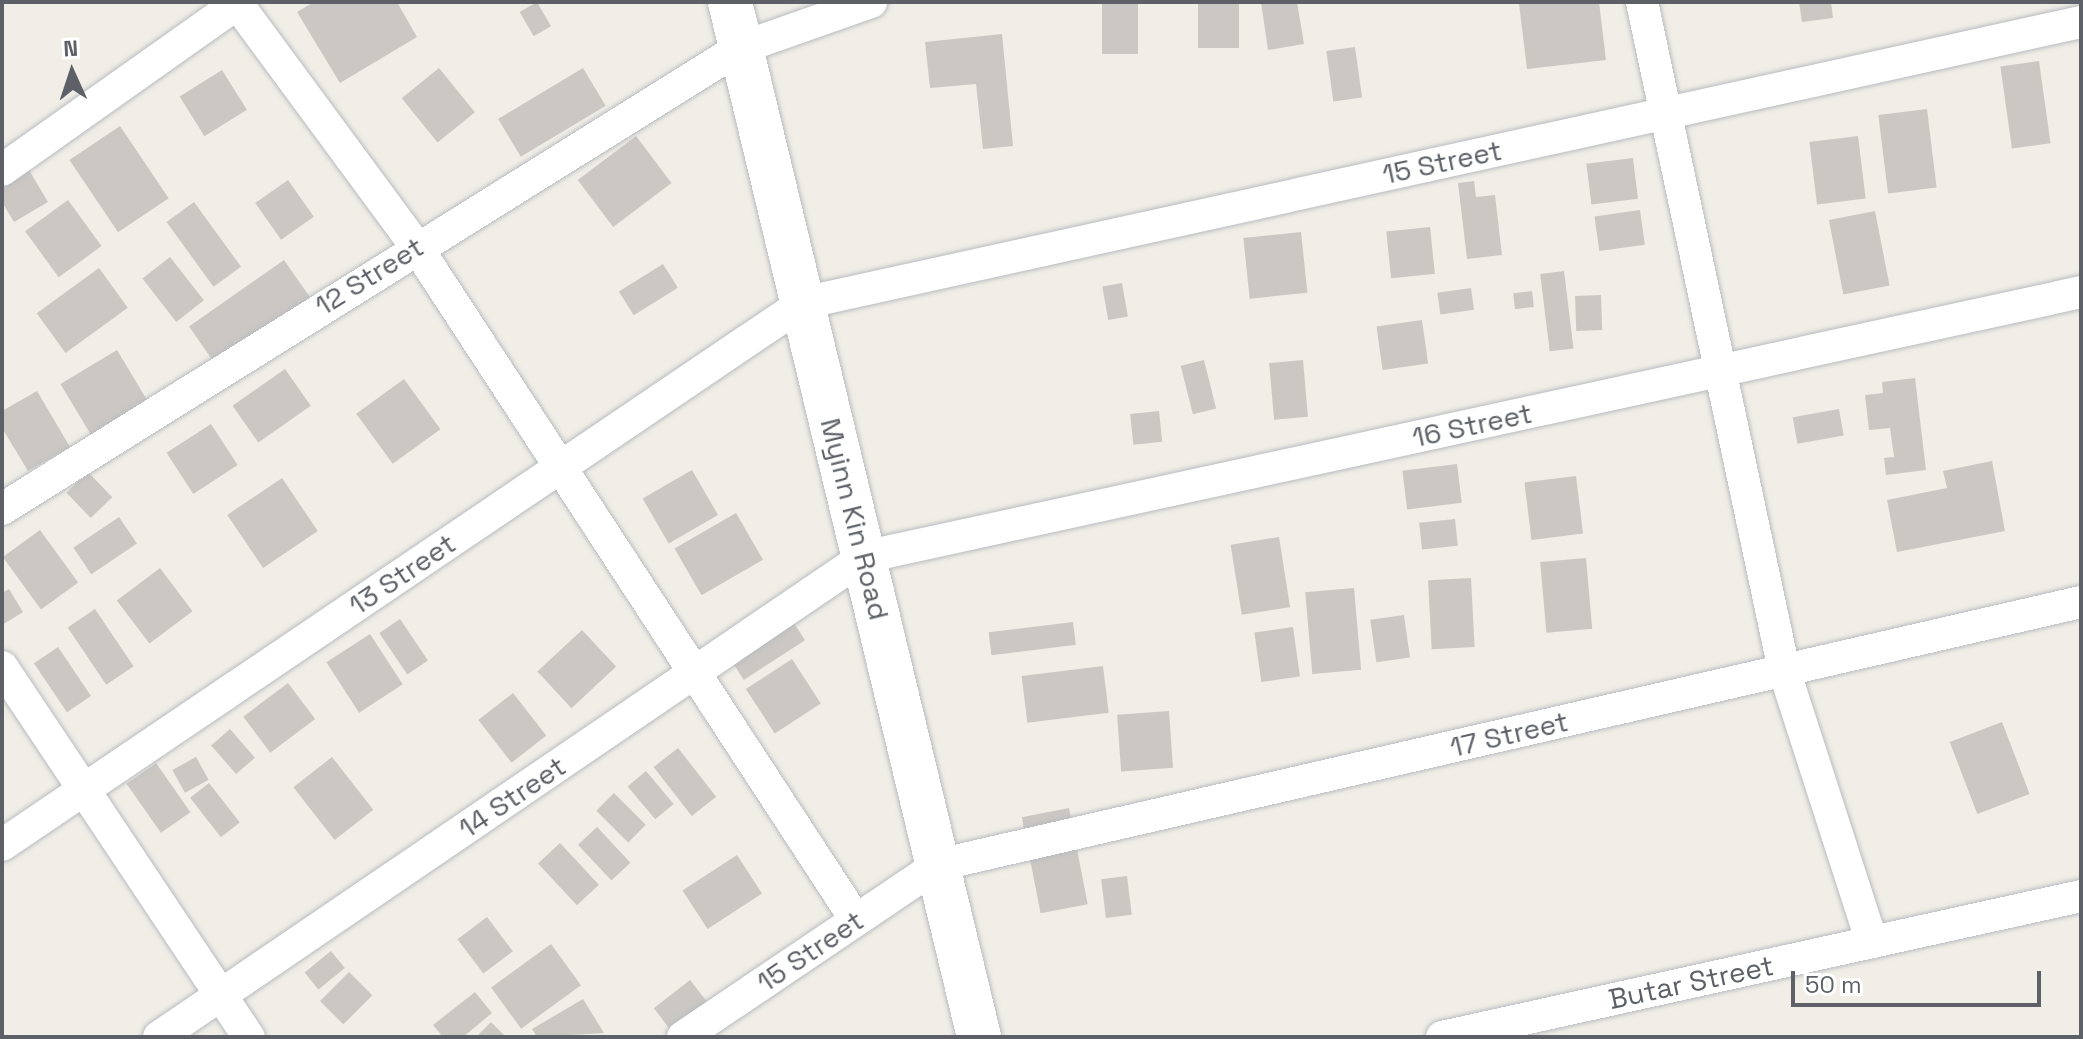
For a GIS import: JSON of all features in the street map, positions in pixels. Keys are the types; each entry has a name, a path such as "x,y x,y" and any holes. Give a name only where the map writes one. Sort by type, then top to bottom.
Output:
{"street":[{"path":"2,170 237,2 416,246 557,469 856,920"},
{"name":"Myinn Kin Road","path":"730,2 979,1037"},
{"path":"740,48 871,2"},
{"path":"1642,2 1784,670 1872,942"},
{"name":"15 Street","path":"803,303 2081,22"},
{"name":"12 Street","path":"2,509 416,246 740,48"},
{"name":"16 Street","path":"864,557 2081,292"},
{"name":"13 Street","path":"2,845 803,303"},
{"name":"14 Street","path":"159,1037 864,557"},
{"name":"17 Street","path":"938,865 2081,602"},
{"path":"2,667 249,1037"},
{"name":"15 Street","path":"683,1037 938,865"},
{"name":"Butar Street","path":"1442,1037 2081,896"}],"building":[{"path":"314,2 397,2 417,37 340,83 297,12"},
{"path":"537,2 551,26 534,36 520,12"},
{"path":"1102,2 1138,2 1138,54 1102,54"},
{"path":"1198,2 1239,2 1239,48 1198,48"},
{"path":"1261,2 1297,2 1304,44 1268,50"},
{"path":"1599,2 1606,60 1527,69 1519,4"},
{"path":"1799,2 1831,2 1833,18 1802,22"},
{"path":"1002,34 1013,146 983,149 976,84 930,88 925,42"},
{"path":"1355,47 1362,98 1333,102 1326,51"},
{"path":"2039,61 2051,143 2012,149 2000,66"},
{"path":"439,68 475,112 438,143 402,98"},
{"path":"583,68 606,106 521,157 498,119"},
{"path":"222,70 247,110 205,136 180,96"},
{"path":"1927,109 1937,187 1888,193 1878,115"},
{"path":"120,126 169,198 118,232 69,160"},
{"path":"636,136 672,183 613,227 578,180"},
{"path":"1858,136 1866,199 1817,205 1809,142"},
{"path":"1633,158 1638,199 1591,204 1586,164"},
{"path":"26,165 48,202 14,222 2,202 2,180"},
{"path":"288,180 314,217 281,240 255,203"},
{"path":"1474,181 1476,197 1495,195 1502,255 1467,259 1458,183"},
{"path":"68,200 102,246 59,277 25,231"},
{"path":"194,202 241,267 214,287 166,222"},
{"path":"1640,210 1645,245 1599,251 1594,216"},
{"path":"1875,211 1890,286 1843,295 1829,220"},
{"path":"1430,227 1435,274 1391,278 1386,232"},
{"path":"1301,232 1307,293 1250,299 1243,238"},
{"path":"170,257 204,300 176,322 142,279"},
{"path":"284,260 311,299 216,365 189,327"},
{"path":"663,264 678,288 634,315 619,292"},
{"path":"99,268 128,308 66,353 37,313"},
{"path":"1564,271 1574,348 1550,351 1540,274"},
{"path":"1122,283 1128,316 1108,320 1102,286"},
{"path":"1471,288 1474,310 1440,315 1437,293"},
{"path":"1532,291 1534,307 1515,309 1513,293"},
{"path":"1601,295 1602,330 1576,331 1575,296"},
{"path":"1422,320 1428,364 1383,370 1376,326"},
{"path":"117,350 149,404 93,438 60,384"},
{"path":"1204,360 1216,409 1193,414 1181,366"},
{"path":"1303,360 1308,417 1274,420 1269,363"},
{"path":"285,369 311,406 258,443 233,406"},
{"path":"1915,378 1926,470 1886,475 1884,458 1894,457 1890,428 1869,430 1865,395 1883,393 1882,382"},
{"path":"404,379 440,429 393,464 356,414"},
{"path":"37,391 70,447 28,471 2,428 2,411"},
{"path":"1839,409 1844,436 1797,444 1793,417"},
{"path":"1159,411 1162,442 1133,445 1130,414"},
{"path":"211,424 238,465 193,494 167,453"},
{"path":"1992,461 2005,531 1897,552 1887,500 1947,488 1943,471"},
{"path":"1457,464 1462,503 1407,509 1402,471"},
{"path":"692,470 718,515 669,544 643,499"},
{"path":"88,472 112,497 91,518 66,493"},
{"path":"1576,476 1583,534 1531,540 1524,482"},
{"path":"282,478 318,531 263,568 227,515"},
{"path":"736,513 763,560 702,595 675,548"},
{"path":"119,517 137,544 91,574 73,548"},
{"path":"1455,519 1458,546 1422,550 1419,523"},
{"path":"40,530 78,583 41,610 3,557"},
{"path":"1279,537 1290,607 1242,615 1231,545"},
{"path":"1586,558 1592,629 1546,633 1540,562"},
{"path":"160,568 192,611 149,644 117,600"},
{"path":"1471,578 1475,647 1432,649 1428,580"},
{"path":"1354,588 1361,670 1312,674 1305,592"},
{"path":"9,589 23,612 2,625 2,593"},
{"path":"95,609 134,666 106,685 68,627"},
{"path":"1404,615 1410,658 1376,662 1370,620"},
{"path":"400,619 428,660 407,674 379,633"},
{"path":"792,620 805,640 744,680 731,660"},
{"path":"1073,622 1076,645 991,655 989,632"},
{"path":"1293,627 1300,677 1261,682 1254,632"},
{"path":"582,630 616,667 571,708 537,672"},
{"path":"370,634 403,684 359,713 326,662"},
{"path":"58,647 91,696 67,712 34,663"},
{"path":"792,659 821,703 775,733 746,689"},
{"path":"1103,666 1109,713 1027,723 1022,676"},
{"path":"288,683 315,719 270,753 243,717"},
{"path":"513,693 546,736 512,763 478,720"},
{"path":"1169,711 1173,768 1121,771 1117,715"},
{"path":"2002,722 2030,794 1977,814 1950,742"},
{"path":"230,729 255,758 236,774 211,745"},
{"path":"678,748 716,797 692,816 654,767"},
{"path":"196,757 209,780 185,793 172,770"},
{"path":"332,757 373,810 335,840 293,787"},
{"path":"156,763 190,812 161,833 127,784"},
{"path":"646,771 674,804 655,819 628,786"},
{"path":"209,783 240,822 221,837 190,798"},
{"path":"614,793 646,825 628,842 596,811"},
{"path":"1069,808 1088,904 1041,913 1022,817"},
{"path":"597,827 630,863 611,881 578,845"},
{"path":"560,843 599,885 577,905 538,863"},
{"path":"737,855 762,894 708,929 682,890"},
{"path":"1127,876 1132,915 1106,918 1101,879"},
{"path":"487,917 513,951 483,974 457,939"},
{"path":"551,944 581,985 521,1029 491,987"},
{"path":"331,951 345,968 318,989 305,972"},
{"path":"349,972 372,995 343,1024 320,1001"},
{"path":"690,980 708,1003 672,1031 654,1008"},
{"path":"475,992 492,1013 463,1037 443,1037 433,1025"},
{"path":"583,999 604,1033 537,1037 532,1029"},
{"path":"491,1022 506,1037 476,1037"}]}
